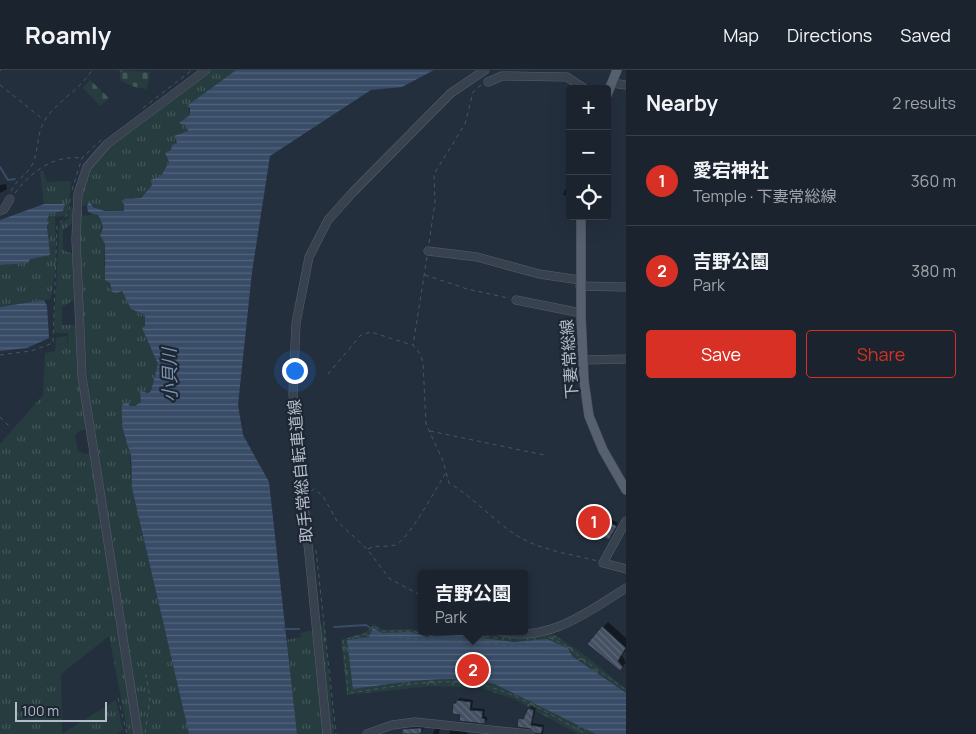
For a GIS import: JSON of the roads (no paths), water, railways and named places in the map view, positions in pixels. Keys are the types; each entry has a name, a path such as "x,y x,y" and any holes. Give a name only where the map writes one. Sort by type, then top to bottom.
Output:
{"main road":[{"path":"611,85 617,70"},
{"name":"下妻常総線","path":"581,220 581,313 589,416 603,450 626,490"}],"street":[{"path":"138,734 85,387 78,313 76,239 78,194 82,176 96,155 107,144 206,70"},
{"name":"取手常総自転車道線","path":"327,734 293,394 296,323 309,258 328,220 352,192 451,93 485,70"},
{"path":"488,82 502,76 567,77 579,85"},
{"path":"611,89 626,85"},
{"path":"0,211 4,209 10,199"},
{"path":"428,251 477,258 580,283 626,287"},
{"path":"516,300 581,313"},
{"path":"584,360 626,359"},
{"path":"626,521 603,562 626,569"},
{"path":"528,632 558,628 589,612 626,588"},
{"path":"366,734 392,725 415,722 530,734"}],"water":[{"name":"小貝川","path":"236,70 434,70 402,87 371,90 270,156 252,272 238,405 243,435 269,482 297,734 189,734 132,488 131,458 122,422 122,405 127,402 130,406 135,406 141,402 140,391 148,393 151,391 158,364 142,328 145,326 145,315 131,309 122,291 112,292 110,283 105,280 105,244 100,235 102,230 101,220 98,215 88,212 87,207 89,200 93,207 105,211 124,211 124,199 141,198 152,185 151,180 161,176 169,162 165,153 171,150 172,145 177,143 174,136 188,131 187,126 179,123 190,115 190,108 187,106"},
{"path":"44,204 65,204 63,211 49,214 47,226 50,255 30,259 28,263 0,265 0,220"},
{"path":"44,300 47,306 49,338 27,348 0,351 0,307"},
{"path":"373,628 382,633 411,632 427,637 461,635 514,642 547,639 567,648 573,657 626,693 626,734 596,734 495,684 478,681 460,679 424,680 353,689 347,640 369,637"}],"waterway":[{"path":"0,167 8,180 15,179"},
{"path":"334,627 366,625 369,627"},
{"path":"284,629 299,629"}],"place":[{"name":"愛宕神社","path":"594,522"},
{"name":"吉野公園","path":"473,670"}]}
